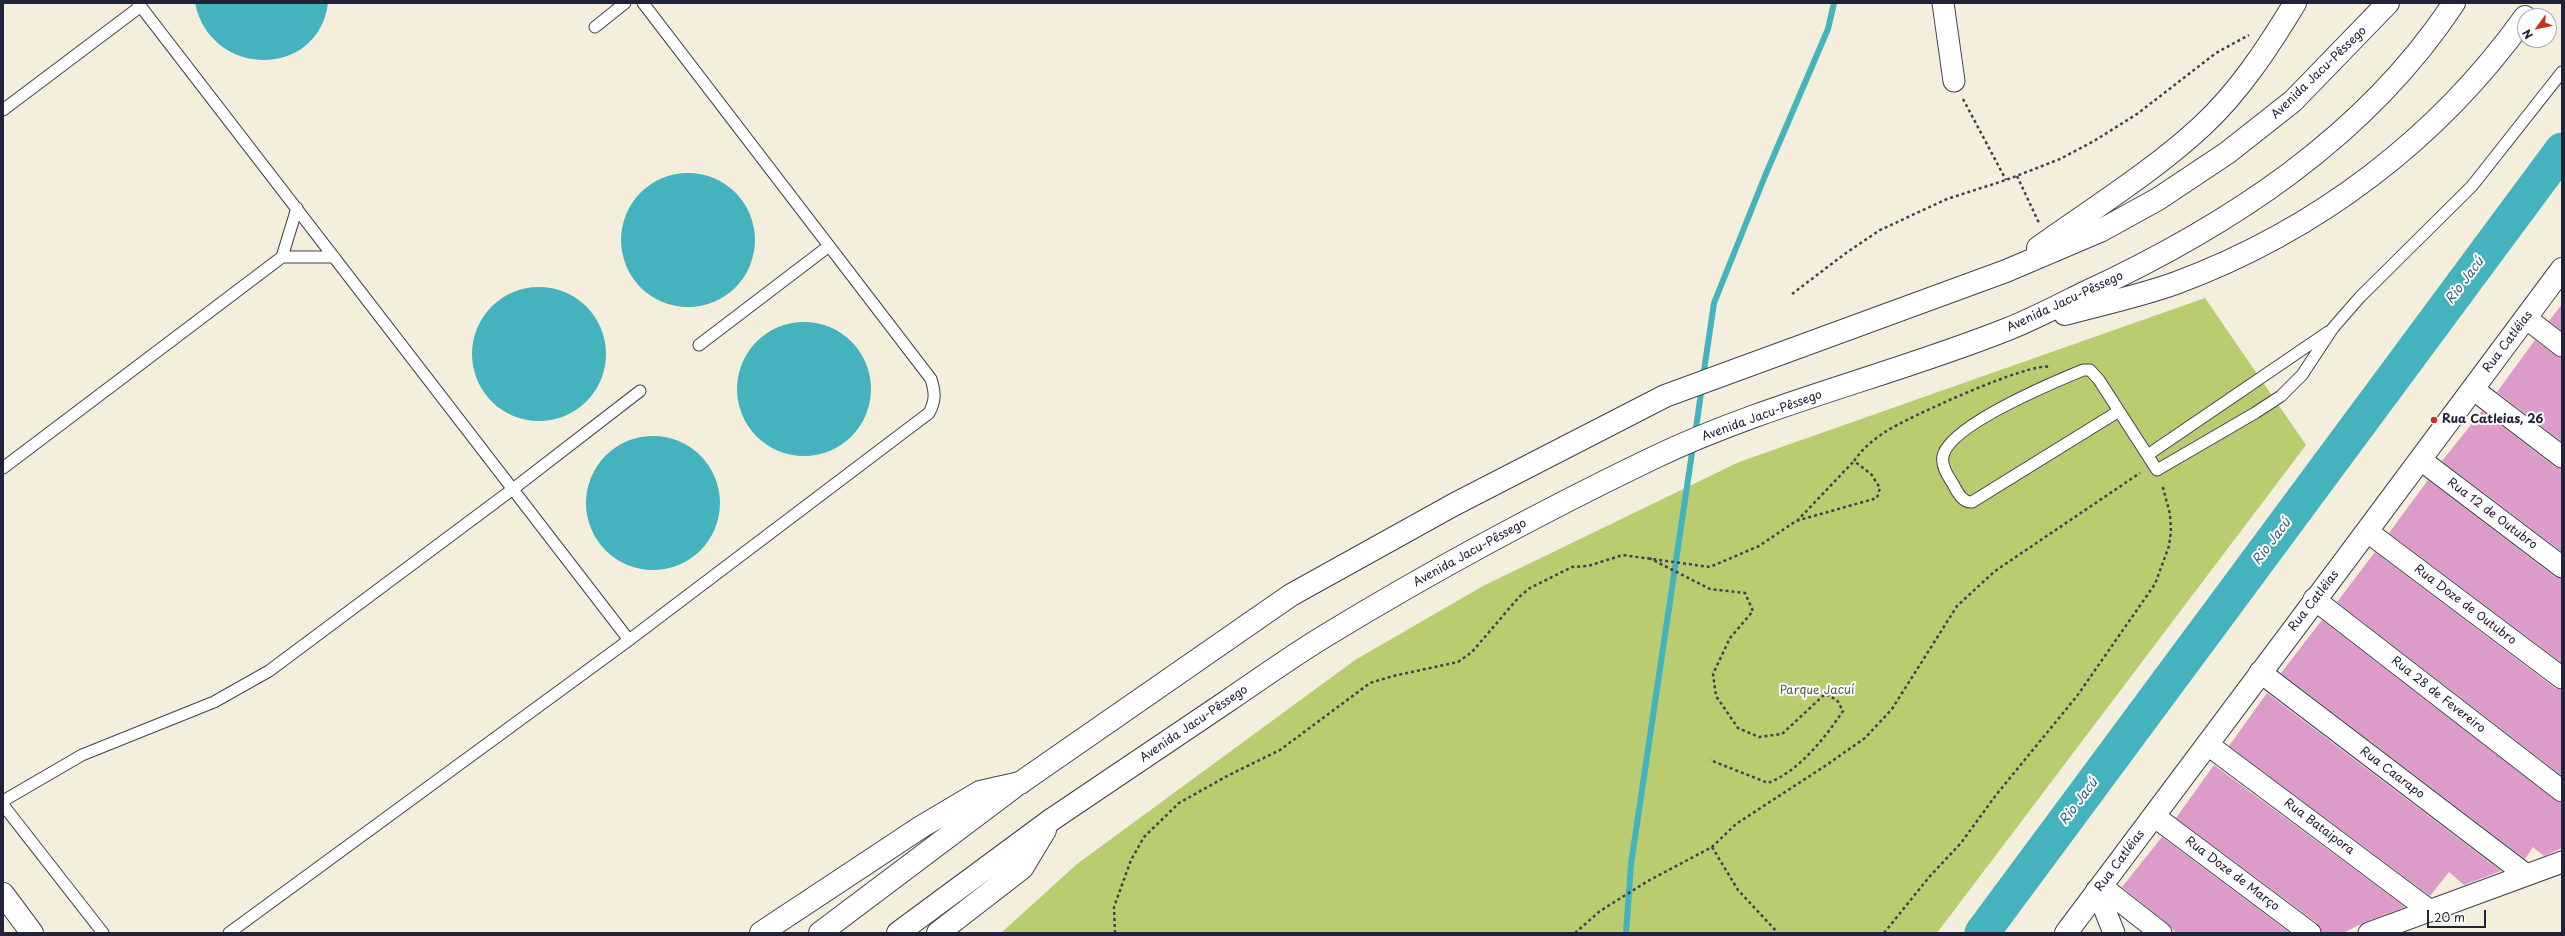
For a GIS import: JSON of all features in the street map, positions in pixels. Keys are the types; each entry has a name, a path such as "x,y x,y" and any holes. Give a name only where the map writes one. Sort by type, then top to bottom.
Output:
{"main road":[{"path":"2006,271 2178,147 2202,126 2223,105 2277,32 2295,3"},
{"name":"Avenida Jacu-Pêssego","path":"820,933 1020,783 1291,595 1455,504 1665,396 2006,271 2100,231 2158,199 2262,127 2293,101 2328,67 2388,3"},
{"name":"Avenida Jacu-Pêssego","path":"898,933 1051,820 1321,638 1471,550 1654,457 1742,421 2008,329 2130,273 2225,219 2291,173 2350,125 2410,62 2454,3"},
{"path":"2008,329 2175,284 2243,256 2323,211 2385,166 2442,117 2517,28"},
{"name":"Rua Catléias","path":"2066,933 2314,600 2368,532 2562,269"},
{"path":"761,933 921,827 980,792 1020,783"},
{"path":"938,933 1022,868 1051,820"},
{"path":"3,894 32,933"}],"street":[{"path":"1943,3 1954,81"},
{"path":"2526,318 2562,346"},
{"path":"2473,389 2562,457"},
{"name":"Rua 12 de Outubro","path":"2421,460 2562,567"},
{"name":"Rua Doze de Outubro","path":"2368,532 2562,678"},
{"name":"Rua 28 de Fevereiro","path":"2314,600 2562,791"},
{"name":"Rua Caarapo","path":"2260,672 2524,874"},
{"name":"Rua Bataipora","path":"2207,744 2430,911"},
{"name":"Rua Doze de Março","path":"2154,816 2310,933"},
{"path":"2369,933 2392,929 2430,911 2524,874 2562,862"},
{"path":"2099,888 2114,933"},
{"path":"2099,888 2161,933"}],"lane":[{"path":"595,27 625,3"},
{"path":"230,933 629,640 929,413 932,408 935,391 931,379 643,3"},
{"path":"3,110 139,4 629,640"},
{"path":"2153,462 2281,396 2302,375 2333,328 2386,269 2443,216 2472,186 2562,72"},
{"path":"3,468 282,257 297,208"},
{"path":"699,345 829,246"},
{"path":"282,257 334,257"},
{"path":"2153,462 2333,328"},
{"path":"2119,411 1976,501 1966,501 1959,494 1942,463 1943,455 1948,446 1971,426 2008,404 2083,370 2090,370 2119,411 2153,462"},
{"path":"3,801 82,755 214,702 269,671 513,489 640,391"},
{"path":"3,805 103,933"}],"path":[{"path":"1792,294 1846,252 1880,230 1947,199 2006,180 2060,159 2094,141 2137,114 2216,53 2250,34 2277,32"},
{"path":"1954,81 2006,180"},
{"path":"2017,176 2047,241"},
{"path":"1115,933 1114,908 1131,860 1144,837 1179,803 1229,775 1280,750 1370,683 1392,676 1458,662 1472,652 1519,597 1530,588 1572,566 1588,566 1623,555 1647,557 1710,567 1759,546 1796,521 1854,461 1862,450 1884,432 1918,413 2018,373 2046,366 2072,374"},
{"path":"1796,521 1877,498 1880,488 1871,474 1854,461"},
{"path":"1575,933 1600,911 1648,881 1712,847 1736,824 1826,766 1864,738 1892,709 1956,606 1995,571 2153,462 2170,514 2171,531 2169,546 2155,584 2077,696 1996,795 1961,843 1930,876 1884,933"},
{"path":"1647,557 1710,589 1745,593 1753,611 1730,638 1713,674 1716,696 1738,728 1759,737 1782,734 1825,694 1837,700 1843,710 1803,759 1779,779 1768,783 1710,760"},
{"path":"1712,847 1738,890 1778,933"}],"green space":[{"name":"Parque Jacuí","path":"2205,298 2306,445 1937,933 1001,933 1077,864 1355,660 1483,586 1739,462"}],"water":[{"path":"195,3 328,3 320,28 305,46 285,57 263,60 241,56 221,45 205,28"},
{"path":"681,173 695,173 714,178 736,192 750,214 754,227 754,253 750,266 736,288 714,302 695,307 681,307 662,302 640,288 626,266 621,247 621,233 626,214 640,192 662,178"},
{"path":"532,287 546,287 565,292 587,306 601,328 605,341 605,367 601,380 587,402 565,416 546,421 532,421 513,416 491,402 477,380 472,361 472,347 477,328 491,306 513,292"},
{"path":"797,322 811,322 830,327 852,341 866,363 870,376 870,402 866,415 852,437 830,451 811,456 797,456 778,451 756,437 742,415 737,396 737,382 742,363 756,341 778,327"},
{"path":"646,436 660,436 679,441 701,455 715,477 719,490 719,516 715,529 701,551 679,565 660,570 646,570 627,565 605,551 591,529 586,510 586,496 591,477 605,455 627,441"}],"building":[{"path":"2562,304 2562,331 2549,321"},
{"path":"2535,340 2555,355 2562,358 2562,442 2497,392"},
{"path":"2482,411 2555,467 2562,469 2562,552 2442,461"},
{"path":"2428,480 2555,577 2562,579 2562,663 2389,533"},
{"path":"2375,552 2555,688 2562,690 2562,776 2337,602"},
{"path":"2322,620 2555,800 2562,803 2562,848 2544,856 2533,847 2525,859 2281,673"},
{"path":"2267,693 2501,871 2464,885 2449,872 2430,896 2229,746"},
{"path":"2214,765 2405,907 2365,922 2343,933 2322,933 2317,923 2176,818"},
{"path":"2162,837 2290,933 2176,933 2168,924 2122,887"}],"waterway":[{"path":"1703,377 1714,303 1765,176 1828,29 1834,3"},
{"name":"Rio Jacú","path":"1982,933 2562,150"},
{"path":"1695,435 1702,386"},
{"path":"1626,933 1631,864 1693,446"}],"place":[{"name":"Rua Catleias, 26","path":"2434,420"}]}
